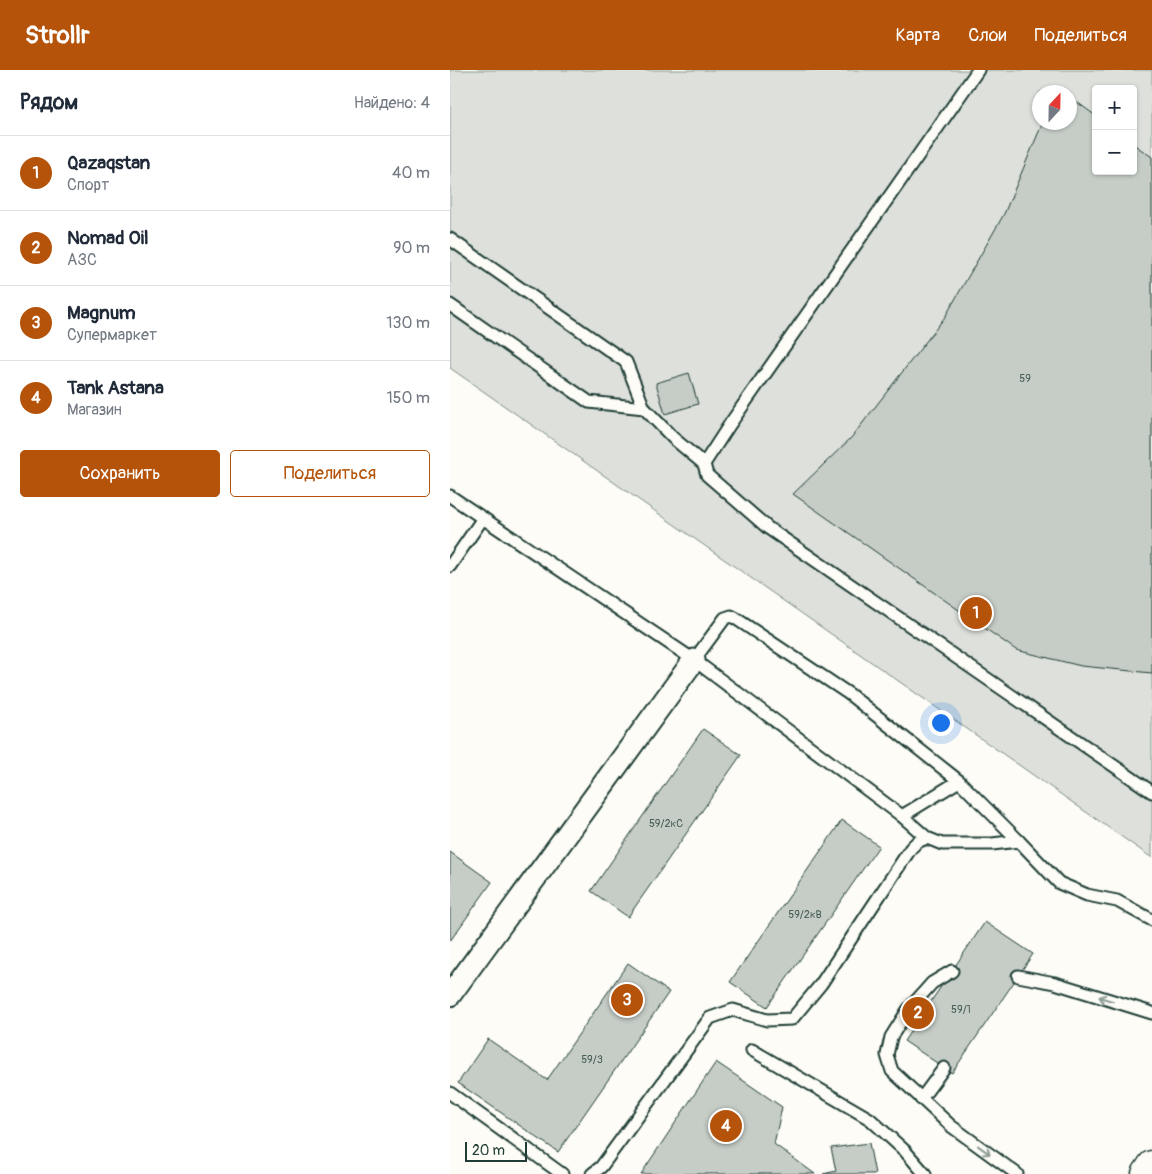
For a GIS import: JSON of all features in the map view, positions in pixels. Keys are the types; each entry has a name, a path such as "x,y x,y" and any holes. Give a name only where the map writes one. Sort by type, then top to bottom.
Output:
{"main road":[{"path":"1146,1174 1152,1165"}],"street":[{"path":"450,995 694,660"}],"lane":[{"path":"704,464 978,70"},
{"path":"450,239 626,362 644,408 673,438 704,464 707,475 768,528 1152,792"},
{"path":"450,305 589,402 644,408"},
{"path":"450,496 694,660 902,816 927,838 942,844 992,844 1019,841"},
{"path":"450,566 483,518"},
{"path":"694,660 725,618 731,616 849,694 959,781 1059,883 1086,895 1117,901 1152,920"},
{"path":"902,816 959,781"},
{"path":"592,1174 601,1167 710,1018 733,1010 767,1020 792,1019 821,984 911,848 917,842 927,838"},
{"path":"952,971 932,982 908,1010 892,1037 887,1055 892,1071 920,1099 951,1126 1014,1173"},
{"path":"1018,976 1055,983 1152,1013"},
{"path":"752,1050 870,1119 906,1151 925,1174"},
{"path":"920,1099 944,1068"},
{"path":"450,1093 562,1174"}],"shaded area":[{"path":"450,70 1152,70 1152,858 450,368"}],"building":[{"path":"1077,102 1092,113 1092,175 1137,175 1137,147 1152,157 1152,673 1081,666 1016,650 793,494 851,438 945,317 1004,214 1040,130 1077,130"},
{"path":"689,373 698,404 665,414 656,383"},
{"path":"703,729 741,755 628,917 591,891"},
{"path":"842,820 879,846 767,1007 730,982"},
{"path":"450,852 492,882 450,941"},
{"path":"985,922 1033,954 952,1073 904,1041"},
{"path":"628,963 669,992 558,1152 458,1083 488,1039 547,1080"},
{"path":"716,1062 782,1107 774,1144 815,1174 641,1174"},
{"path":"869,1143 875,1174 823,1174 836,1171 831,1148"}],"place":[{"name":"Qazaqstan","path":"976,613"},
{"name":"Magnum","path":"627,1000"},
{"name":"Nomad Oil","path":"918,1013"},
{"name":"Tank Astana","path":"726,1126"}]}
